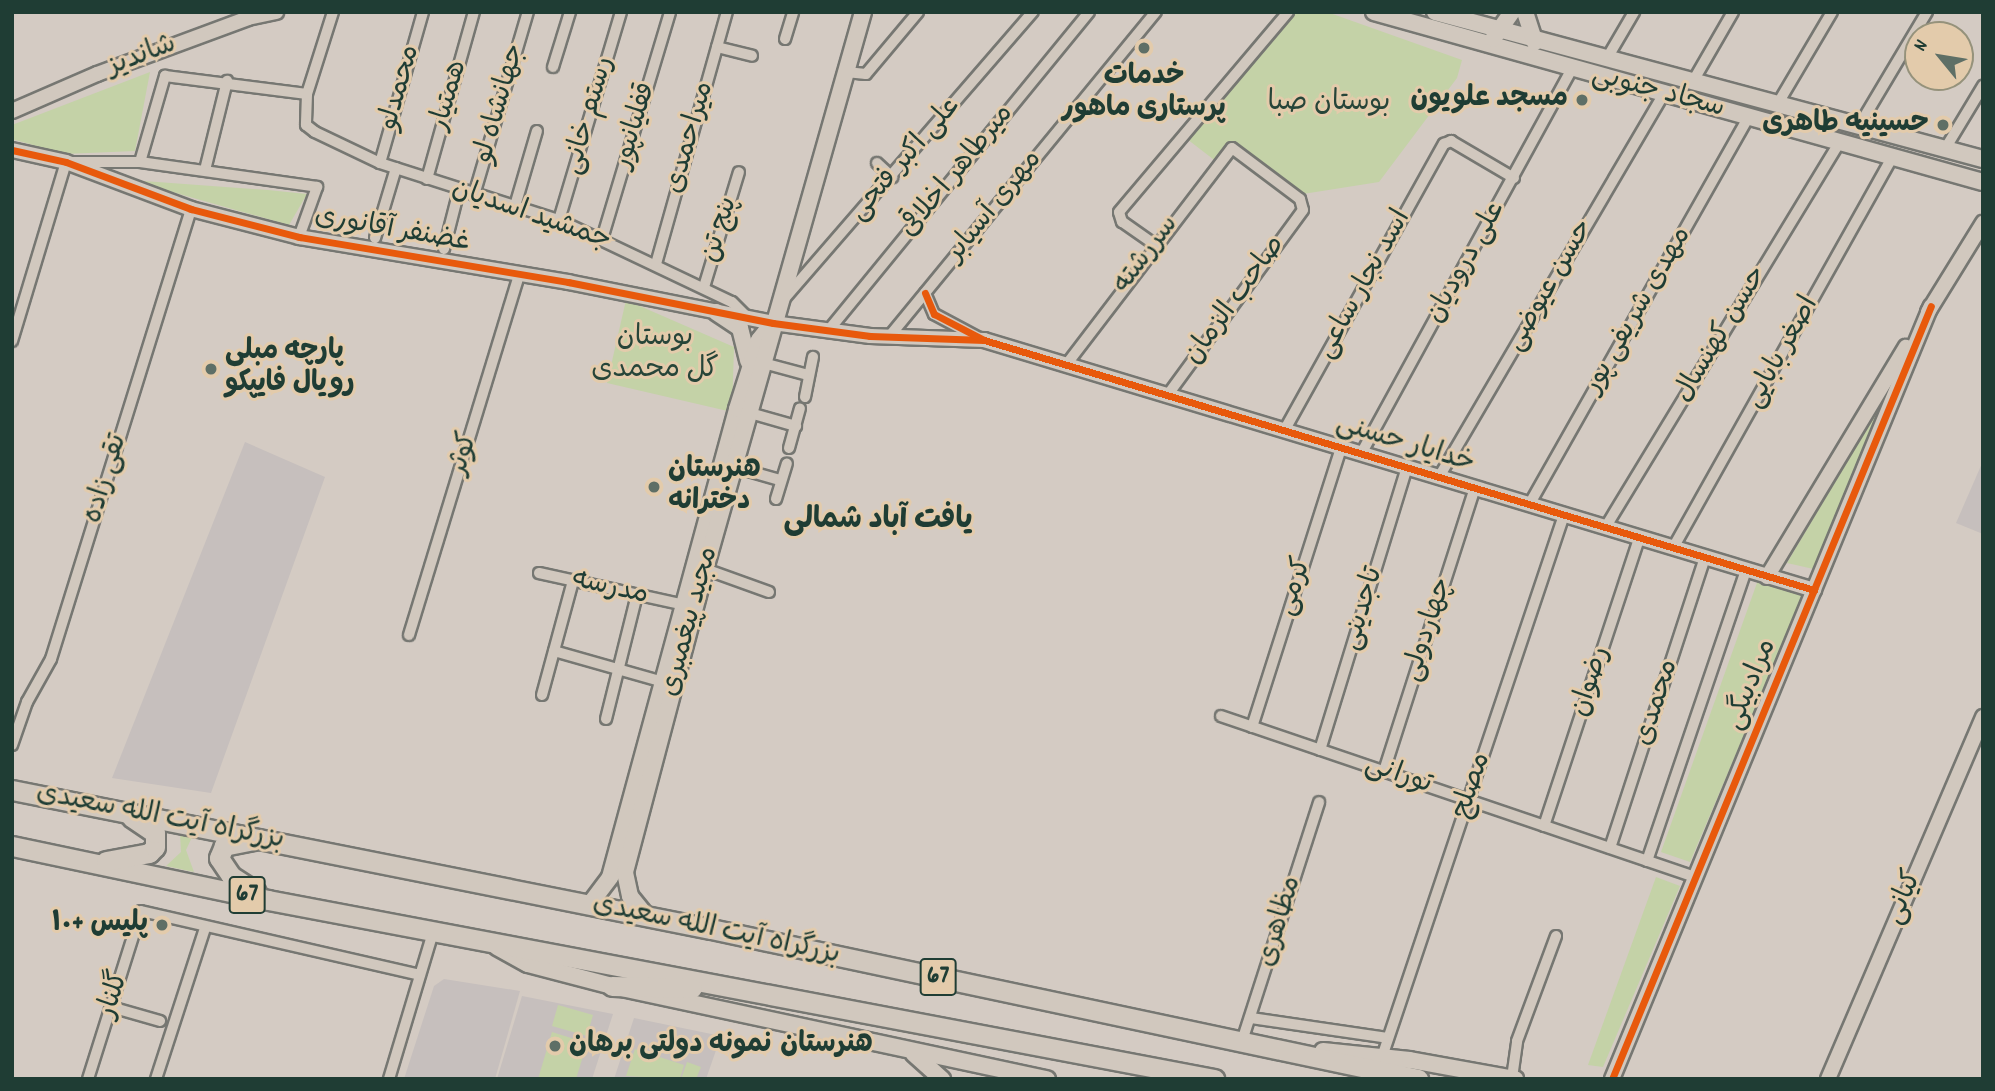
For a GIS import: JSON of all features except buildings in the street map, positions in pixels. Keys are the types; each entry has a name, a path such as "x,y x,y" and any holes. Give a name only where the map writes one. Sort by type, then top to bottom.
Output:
{"highway":[{"name":"بزرگراه آیت الله سعیدی","path":"12,790 272,839 456,881 590,904 1277,1047 1418,1079"},
{"path":"88,862 137,857 155,847 155,833 148,826 108,807"},
{"path":"268,900 231,876 219,858 224,846 232,843 272,839"},
{"name":"بزرگراه آیت الله سعیدی","path":"12,846 268,900 434,929 1213,1079"},
{"path":"612,986 744,990"}],"main road":[{"name":"مجید پیغمبری","path":"618,872 616,844 660,681 687,605 705,569 767,364 773,323 863,12"},
{"name":"سجاد جنوبی","path":"1374,12 1490,48 1983,182"},
{"name":"سجاد جنوبی","path":"1435,12 1535,42 1983,159"},
{"path":"1490,48 1497,30 1512,12"},
{"path":"1525,12 1535,42"},
{"path":"1771,124 1777,105"},
{"path":"1938,170 1945,149"},
{"path":"716,312 744,335 747,378"},
{"name":"مجید پیغمبری","path":"618,872 747,378 759,340 773,323"},
{"path":"590,904 618,872 647,917"},
{"name":"بزرگراه آیت الله سعیدی","path":"483,939 528,964 612,986 909,1051 998,1075 1047,1079"},
{"path":"1277,1047 1382,1056 1513,1079"},
{"path":"909,1051 942,1079"}],"street":[{"name":"شاندیز","path":"12,111 147,55 248,18 276,12"},
{"path":"140,162 165,76 227,81 307,94 333,12"},
{"name":"محمدلو","path":"380,163 423,12"},
{"name":"همتیار","path":"427,179 474,12"},
{"name":"جهانشاه لو","path":"474,195 528,12"},
{"path":"553,67 570,12"},
{"name":"رستم خانی","path":"559,220 621,12"},
{"name":"قفلیانپور","path":"602,239 670,12"},
{"name":"میراحمدی","path":"656,264 727,12"},
{"path":"785,39 793,12"},
{"path":"846,72 866,74 918,12"},
{"name":"علی اکبر فتحی","path":"778,306 1033,12"},
{"name":"میرطاهر اخلاقی","path":"828,331 1088,12"},
{"name":"مهری آسیابر","path":"888,338 1156,12"},
{"path":"1154,244 1119,218 1119,212 1288,12"},
{"path":"1606,60 1634,12"},
{"path":"1692,83 1733,12"},
{"path":"1777,105 1832,12"},
{"path":"1859,126 1927,12"},
{"path":"717,47 752,56"},
{"name":"علی درودیان","path":"1361,454 1571,70"},
{"path":"205,170 227,81"},
{"path":"1945,149 1983,86"},
{"name":"جمشید اسدیان","path":"307,94 306,125 380,163 559,220 733,302 748,318"},
{"name":"حسن عیوضی","path":"1439,477 1663,95"},
{"name":"مهدی شریفی پور","path":"1529,505 1748,118"},
{"path":"515,206 537,131"},
{"name":"اسد نجار ساعی","path":"1284,431 1448,141 1514,178"},
{"name":"حسن کهنسال","path":"1605,527 1839,143"},
{"name":"صاحب الزمان","path":"1167,396 1303,205 1232,148"},
{"name":"سررشته","path":"1066,365 1154,244 1232,148"},
{"name":"غضنفر آقانوری","path":"12,150 66,162 191,209 299,237 520,273 773,323"},
{"name":"اصغر بابایی","path":"1673,548 1892,157"},
{"path":"12,341 66,162 140,162 317,187 299,237"},
{"path":"877,163 892,177"},
{"path":"375,238 396,168"},
{"name":"پنج تن","path":"704,287 739,172"},
{"path":"444,249 459,190"},
{"name":"تقی زاده","path":"12,745 27,702 51,659 191,209"},
{"name":"مرادبیگی","path":"1767,577 1983,223"},
{"name":"کوثر","path":"409,635 520,273"},
{"name":"خدایار حسنی","path":"925,293 934,314 984,340 1814,590"},
{"name":"مرادبیگی","path":"1612,1079 1931,306"},
{"name":"خدایار حسنی","path":"773,323 888,338 984,340"},
{"path":"789,448 813,357"},
{"path":"767,364 808,375"},
{"path":"750,413 796,426"},
{"name":"کرمی","path":"1252,727 1341,448"},
{"path":"776,499 787,464"},
{"path":"734,467 780,480"},
{"name":"تاجدینی","path":"1320,750 1407,468"},
{"name":"چهاردولی","path":"1384,771 1475,488"},
{"name":"مصلح","path":"1382,1056 1564,515"},
{"name":"رضوان","path":"1544,826 1639,538"},
{"name":"محمدی","path":"1610,848 1705,558"},
{"path":"705,569 769,592"},
{"name":"مرادبیگی","path":"1647,861 1746,570"},
{"name":"مدرسه","path":"539,573 687,605"},
{"path":"542,695 573,581"},
{"path":"606,719 638,596"},
{"path":"554,651 660,681"},
{"name":"تورانی","path":"1221,716 1695,877"},
{"name":"کیانی","path":"1828,1079 1983,717"},
{"name":"مظاهری","path":"1242,1041 1319,802"},
{"name":"گلنار","path":"89,1079 141,911 205,928"},
{"path":"156,1079 205,928 420,975"},
{"path":"389,1079 434,929"},
{"path":"1513,1079 1517,1041 1556,936"},
{"path":"111,1007 160,1021"},
{"path":"1251,1018 1388,1038"}],"shaded area":[{"path":"245,442 325,477 211,793 112,778"},
{"path":"1983,461 1983,534 1956,523"},
{"path":"444,979 520,991 495,1079 404,1079 434,986"},
{"name":"هنرستان نمونه دولتی برهان","path":"522,996 613,1014 592,1079 497,1079"},
{"path":"634,1018 721,1036 706,1079 614,1079"}],"green space":[{"name":"بوستان صبا","path":"1295,12 1327,12 1462,60 1457,78 1379,182 1303,194 1238,148 1222,166 1187,139"},
{"path":"150,72 135,151 64,154 12,139 12,125"},
{"path":"130,180 268,190 307,194 289,225"},
{"name":"بوستان گل محمدی","path":"626,300 734,347 732,412 607,383"},
{"path":"1898,375 1818,570 1787,563"},
{"path":"1758,580 1803,596 1690,862 1661,852"},
{"path":"180,833 193,835 186,850 194,872 166,866 181,852"},
{"path":"1656,877 1680,886 1603,1067 1588,1065"},
{"path":"558,1005 593,1015 587,1036 552,1026"},
{"path":"552,1032 587,1043 576,1079 538,1079"},
{"path":"635,1049 684,1065 680,1079 626,1076"},
{"path":"687,1062 701,1067 696,1079 681,1079"}],"cycle path":[{"path":"12,150 66,162 191,209 299,237 568,282 773,323 870,336 984,340"},
{"path":"925,293 934,314 984,340 1814,590"},
{"path":"1612,1079 1931,306"}],"place":[{"name":"خدمات پرستاری ماهور","path":"1144,48"},
{"name":"مسجد علویون","path":"1582,100"},
{"name":"حسینیه طاهری","path":"1943,125"},
{"name":"پارچه مبلی رویال فایپکو","path":"211,369"},
{"name":"هنرستان دخترانه","path":"654,487"},
{"name":"پلیس +۱۰","path":"162,925"},
{"name":"هنرستان نمونه دولتی برهان","path":"555,1046"}],"district":[{"name":"یافت آباد شمالی","path":"878,522"}]}
